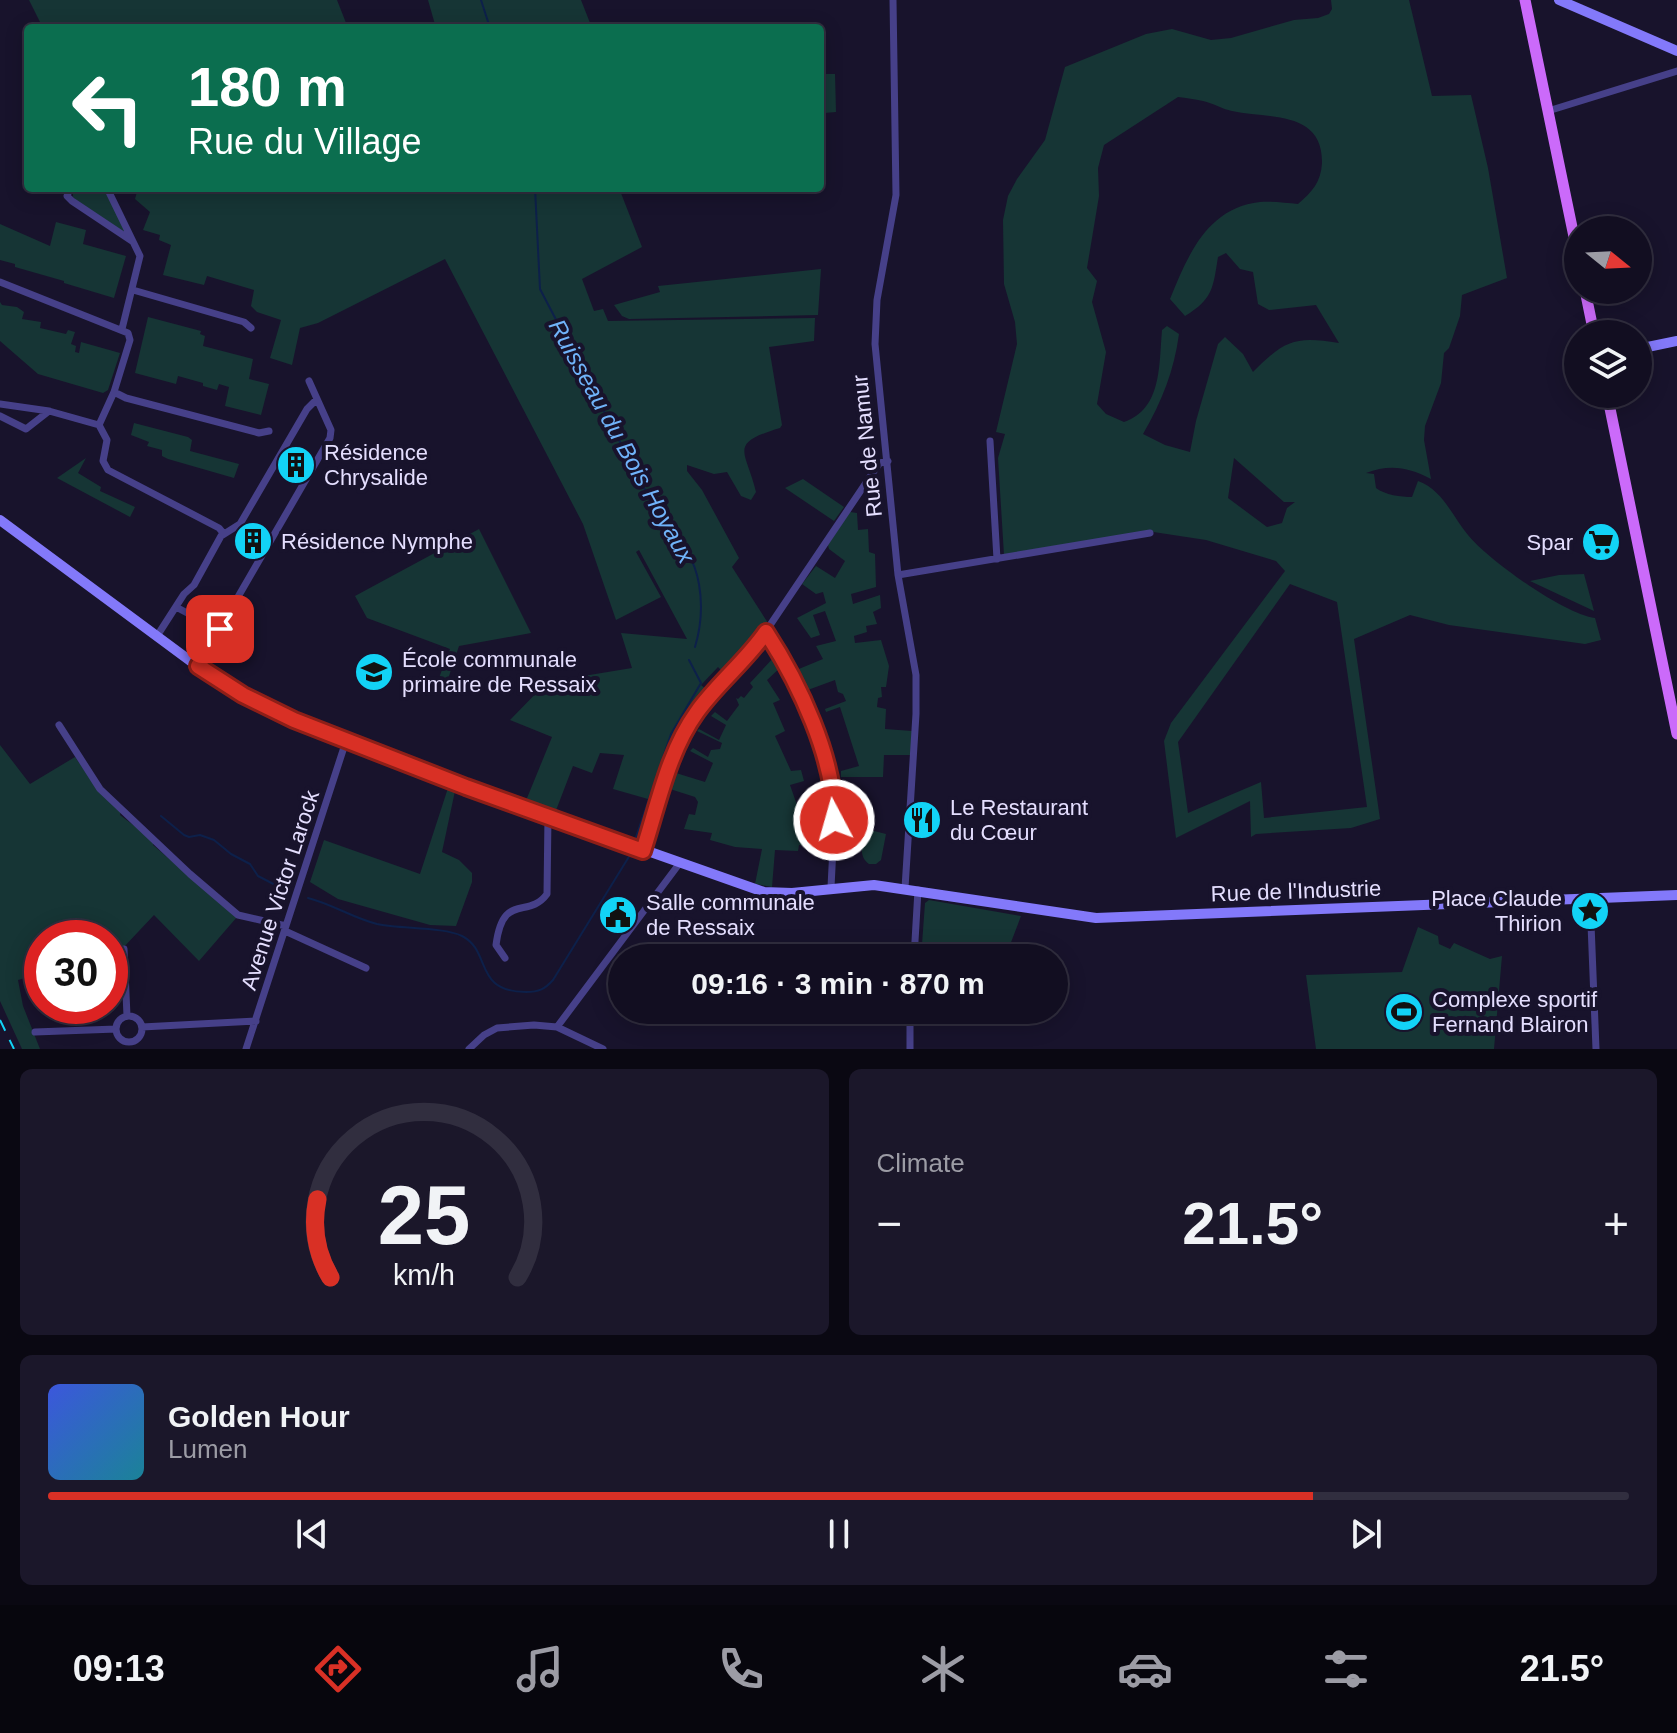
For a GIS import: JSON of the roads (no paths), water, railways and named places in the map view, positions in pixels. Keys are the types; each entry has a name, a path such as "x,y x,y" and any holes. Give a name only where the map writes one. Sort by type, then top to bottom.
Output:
{"main road":[{"path":"1525,0 1570,216"},
{"path":"1610,408 1677,734"}],"street":[{"name":"Rue de Namur","path":"893,0 896,195 881,274 875,328 898,575 916,675 905,888"},
{"path":"1559,0 1677,51"},
{"path":"1548,111 1677,71"},
{"path":"68,192 72,201 134,242"},
{"path":"109,192 140,256 122,329"},
{"path":"0,282 128,333 130,340 114,392 99,425"},
{"path":"133,290 244,322 251,328"},
{"path":"1652,346 1677,341"},
{"path":"198,666 330,438 331,430 309,381"},
{"path":"114,392 126,398 259,433 269,431"},
{"path":"157,636 184,594 194,585 224,534 240,524 307,409 317,399"},
{"path":"0,404 49,411 99,425 107,440 103,461 108,470 219,528 224,534"},
{"path":"0,416 26,429 49,411"},
{"path":"990,441 997,559"},
{"path":"643,851 677,746 686,729 767,629 880,463 888,461"},
{"name":"Rue de l'Industrie","path":"0,520 198,666 271,709 346,741 548,816 764,892 792,893 874,885 1096,918 1677,895"},
{"path":"898,575 1150,533"},
{"path":"176,607 219,630"},
{"path":"767,629 806,705 831,783 835,808 831,887"},
{"path":"59,725 100,789 238,915 286,929 366,968"},
{"name":"Avenue Victor Larock","path":"246,1049 346,741"},
{"path":"505,958 496,945 504,917 513,909 542,901 548,890 548,816"},
{"path":"557,1027 679,864"},
{"path":"915,944 918,890"},
{"path":"1590,899 1596,1049"},
{"path":"118,1024 116,1029 120,1038 129,1046 140,1036 142,1027 137,1018 128,1016"},
{"path":"142,1027 256,1021"},
{"path":"910,1024 910,1049"},
{"path":"469,1049 497,1028 534,1025 557,1027 603,1049"},
{"path":"35,1032 116,1029"}],"waterway":[{"name":"Ruisseau du Bois Hoyaux","path":"481,0 489,24"},
{"name":"Ruisseau du Bois Hoyaux","path":"535,192 540,289 667,532 689,554 701,600 695,647"},
{"path":"635,840 671,734 701,683 689,660"},
{"path":"161,816 184,835 200,835 214,840 250,864 258,876 285,890"},
{"name":"Ruisseau du Bois Hoyaux","path":"308,898 377,924 444,931 462,936 477,951 485,970 498,985 509,990 535,991 553,980 630,855"}],"railway":[{"path":"0,1020 14,1049"}],"place":[{"name":"Résidence Chrysalide","path":"296,465"},
{"name":"Résidence Nymphe","path":"253,541"},
{"name":"Spar","path":"1601,542"},
{"name":"École communale primaire de Ressaix","path":"374,672"},
{"name":"Le Restaurant du Cœur","path":"922,820"},
{"name":"Place Claude Thirion","path":"1590,911"},
{"name":"Salle communale de Ressaix","path":"618,915"},
{"name":"Complexe sportif Fernand Blairon","path":"1404,1012"}]}
